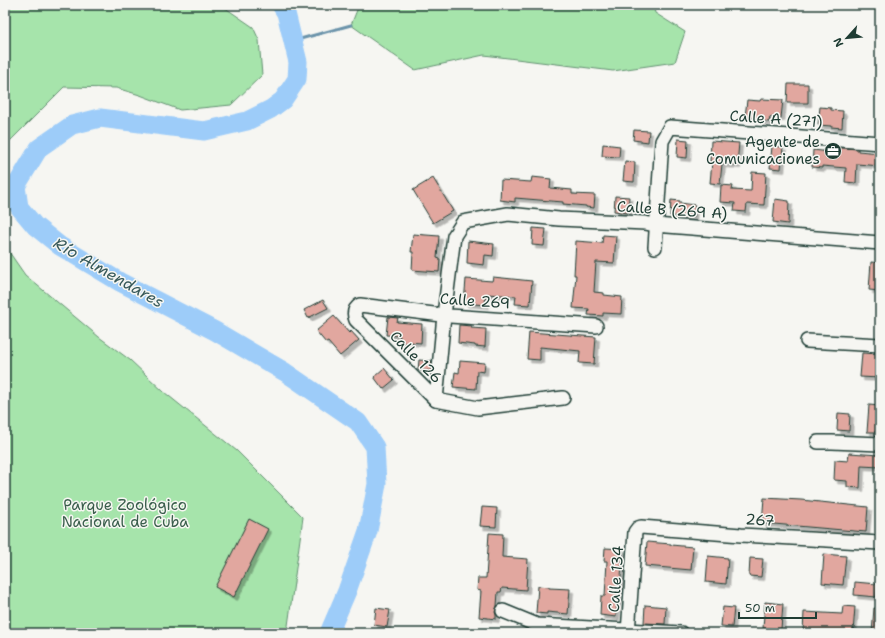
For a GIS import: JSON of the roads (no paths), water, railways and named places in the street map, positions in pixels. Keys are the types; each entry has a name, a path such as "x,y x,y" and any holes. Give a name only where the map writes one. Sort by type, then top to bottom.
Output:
{"street":[{"name":"Calle A (271)","path":"656,225 662,141 670,127 880,143"},
{"name":"Calle B (269 A)","path":"444,315 454,236 463,222 508,214 559,219 645,223 880,243"},
{"path":"655,247 656,225"},
{"name":"Calle 269","path":"354,311 360,305 444,315 596,326"},
{"name":"Calle 126","path":"354,311 356,320 436,400 478,408 563,398"},
{"path":"436,400 444,315"},
{"path":"807,341 880,345"},
{"path":"818,442 880,444"},
{"name":"267","path":"638,528 880,543"},
{"name":"Calle 134","path":"628,631 635,532 638,528"},
{"path":"503,611 537,625 681,633"}],"waterway":[{"name":"Río Almendares","path":"281,5 286,13 298,62 297,79 283,100 271,109 247,121 204,131 100,118 72,125 39,148 16,186 19,207 35,226 60,246 120,282 215,331 285,372 358,422 375,447 377,484 368,531 347,591 329,633"},
{"path":"293,41 351,25"}],"place":[{"name":"Agente de Comunicaciones","path":"833,151"}],"park label":[{"name":"Parque Zoológico Nacional de Cuba","path":"125,514"}]}
